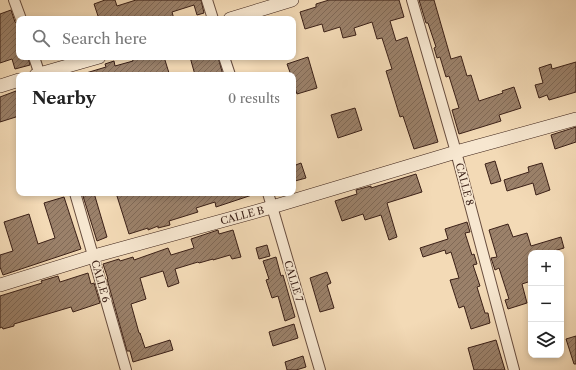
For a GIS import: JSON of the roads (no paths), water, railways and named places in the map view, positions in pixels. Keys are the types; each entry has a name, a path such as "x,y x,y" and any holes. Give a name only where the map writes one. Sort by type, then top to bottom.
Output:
{"street":[{"path":"14,0 20,16"},
{"path":"207,0 211,16"},
{"path":"240,16 292,0"},
{"name":"CALLE 8","path":"412,0 456,152 514,370"},
{"path":"35,60 37,72"},
{"path":"48,72 89,60"},
{"path":"225,60 229,72"},
{"path":"0,86 16,81"},
{"name":"CALLE B","path":"0,285 94,256 272,207 456,152 576,119"},
{"name":"CALLE 6","path":"76,196 126,370"},
{"name":"CALLE 7","path":"269,196 320,370"}]}
